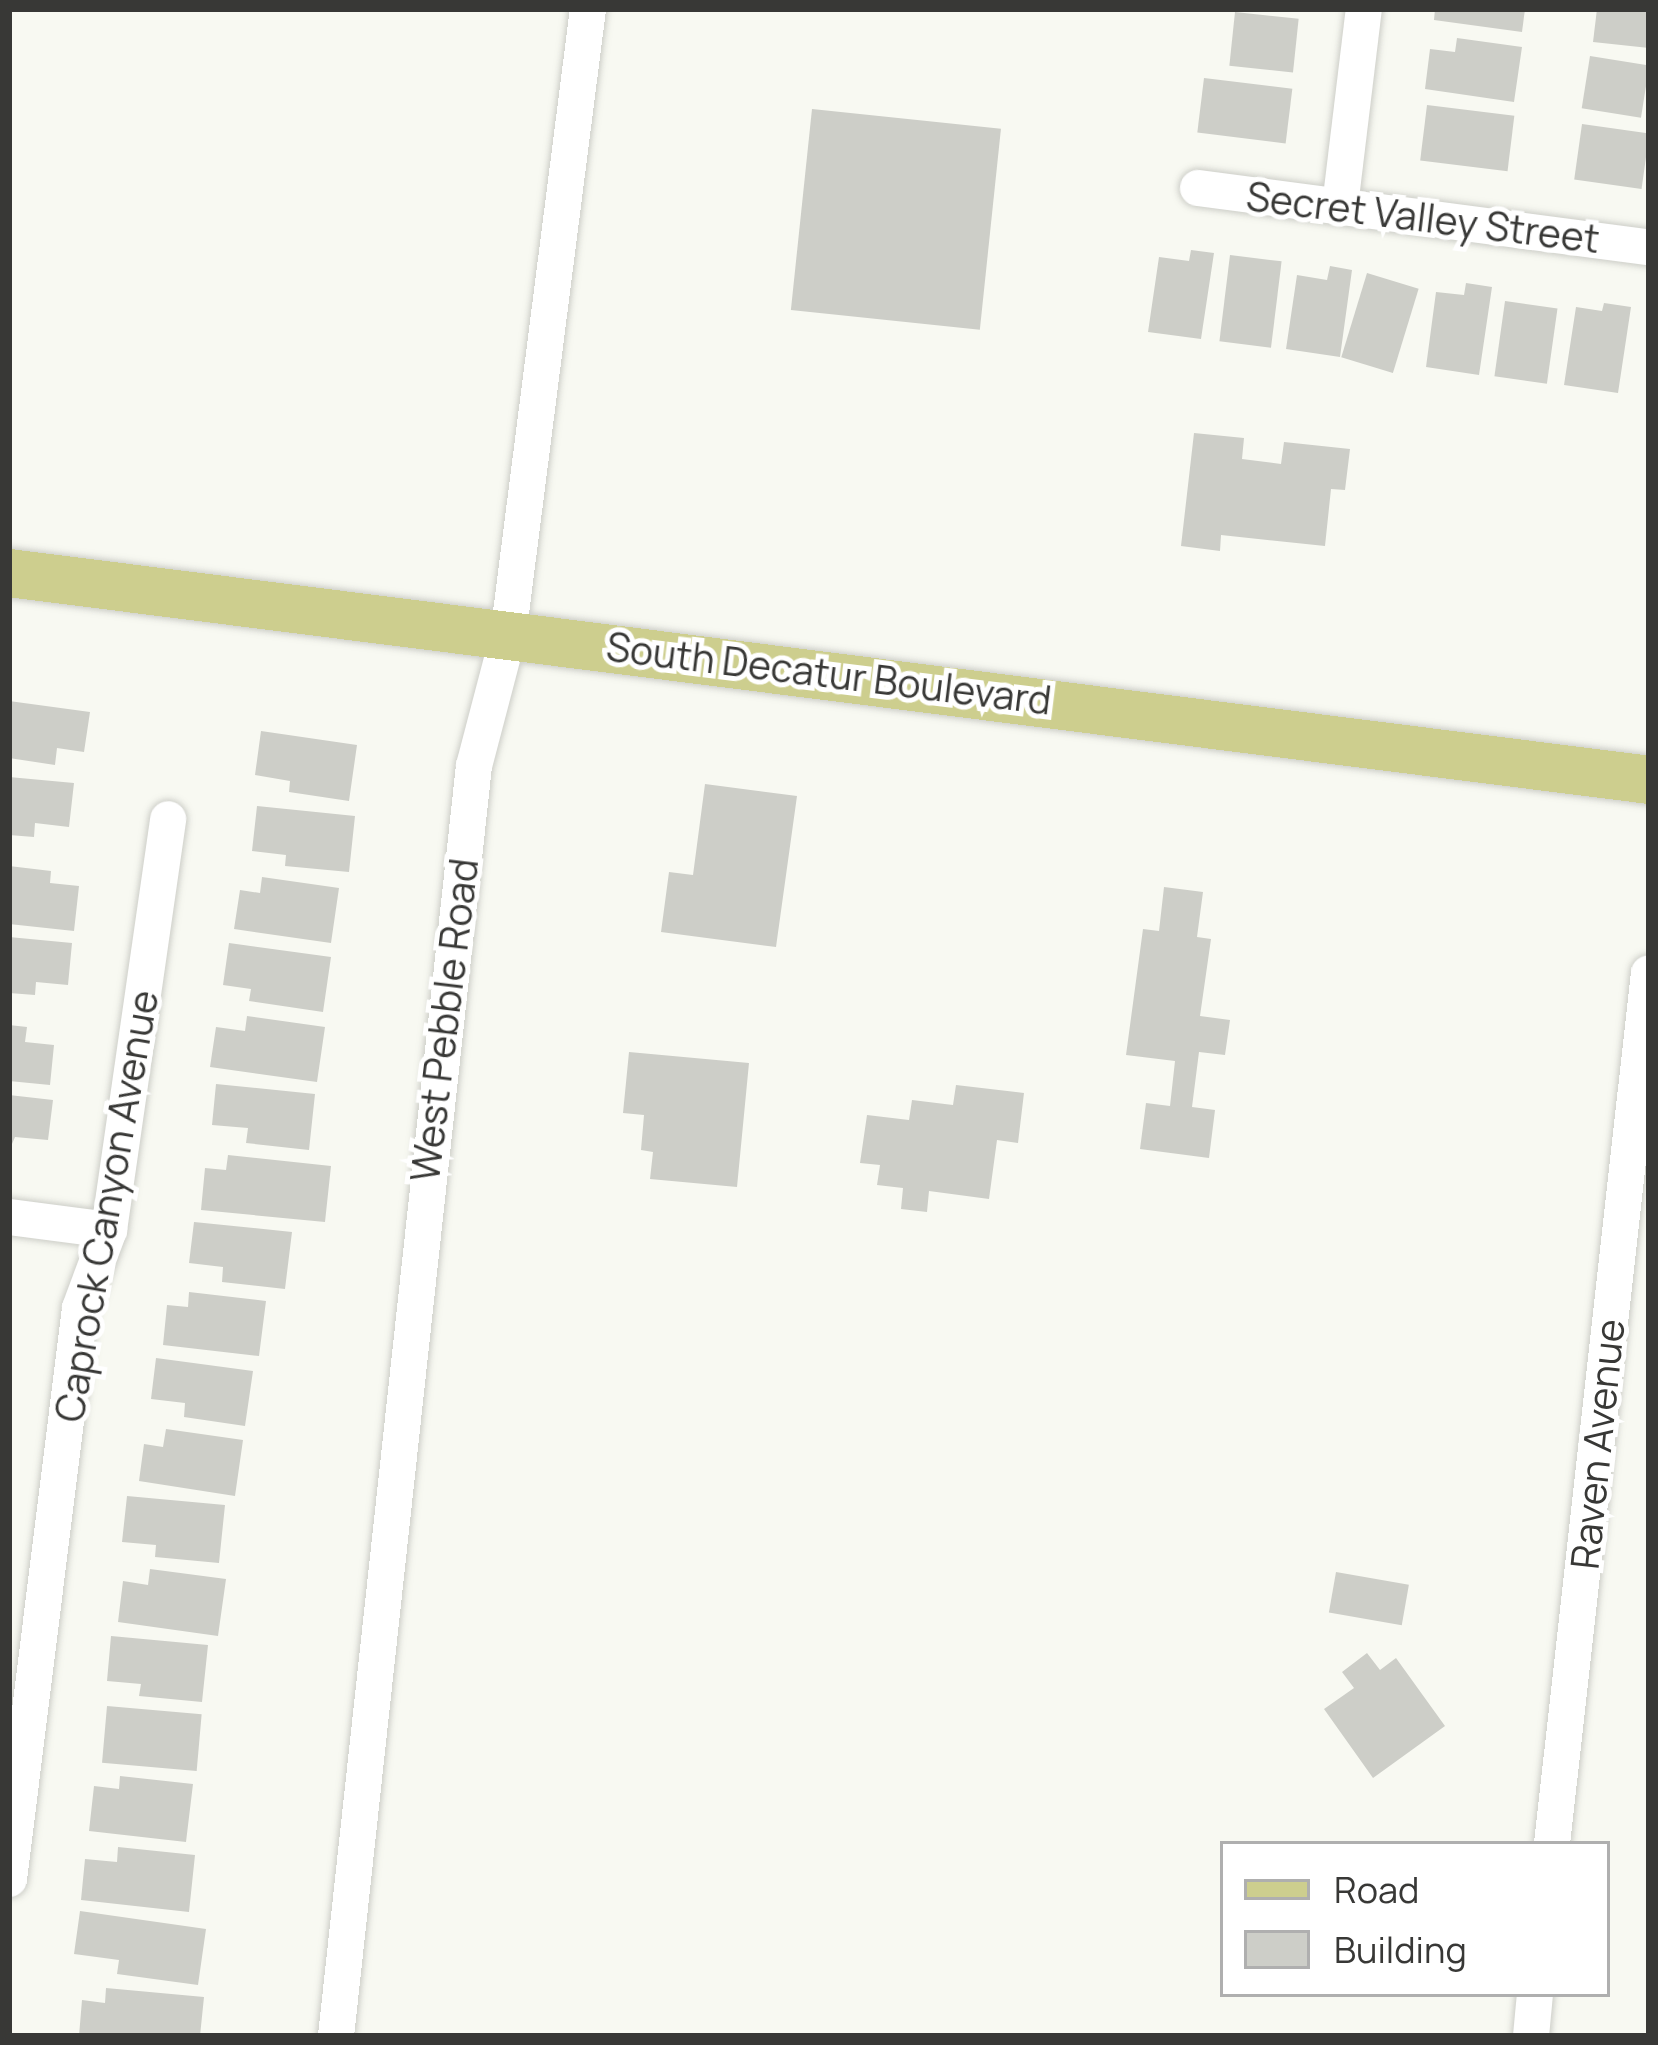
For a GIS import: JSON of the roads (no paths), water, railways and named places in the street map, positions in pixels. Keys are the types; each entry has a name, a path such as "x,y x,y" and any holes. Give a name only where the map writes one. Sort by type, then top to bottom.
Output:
{"main road":[{"name":"South Decatur Boulevard","path":"9,573 1649,780"}],"street":[{"name":"West Pebble Road","path":"336,2036 474,766 508,636 588,9"},
{"path":"1340,206 1364,9"},
{"name":"Secret Valley Street","path":"1198,188 1649,247"},
{"name":"Caprock Canyon Avenue","path":"9,1879 23,1652 80,1308 109,1230 168,819"},
{"name":"Raven Avenue","path":"1552,1841 1649,973"},
{"path":"9,1217 109,1230"},
{"path":"1531,2036 1535,1997"}]}
